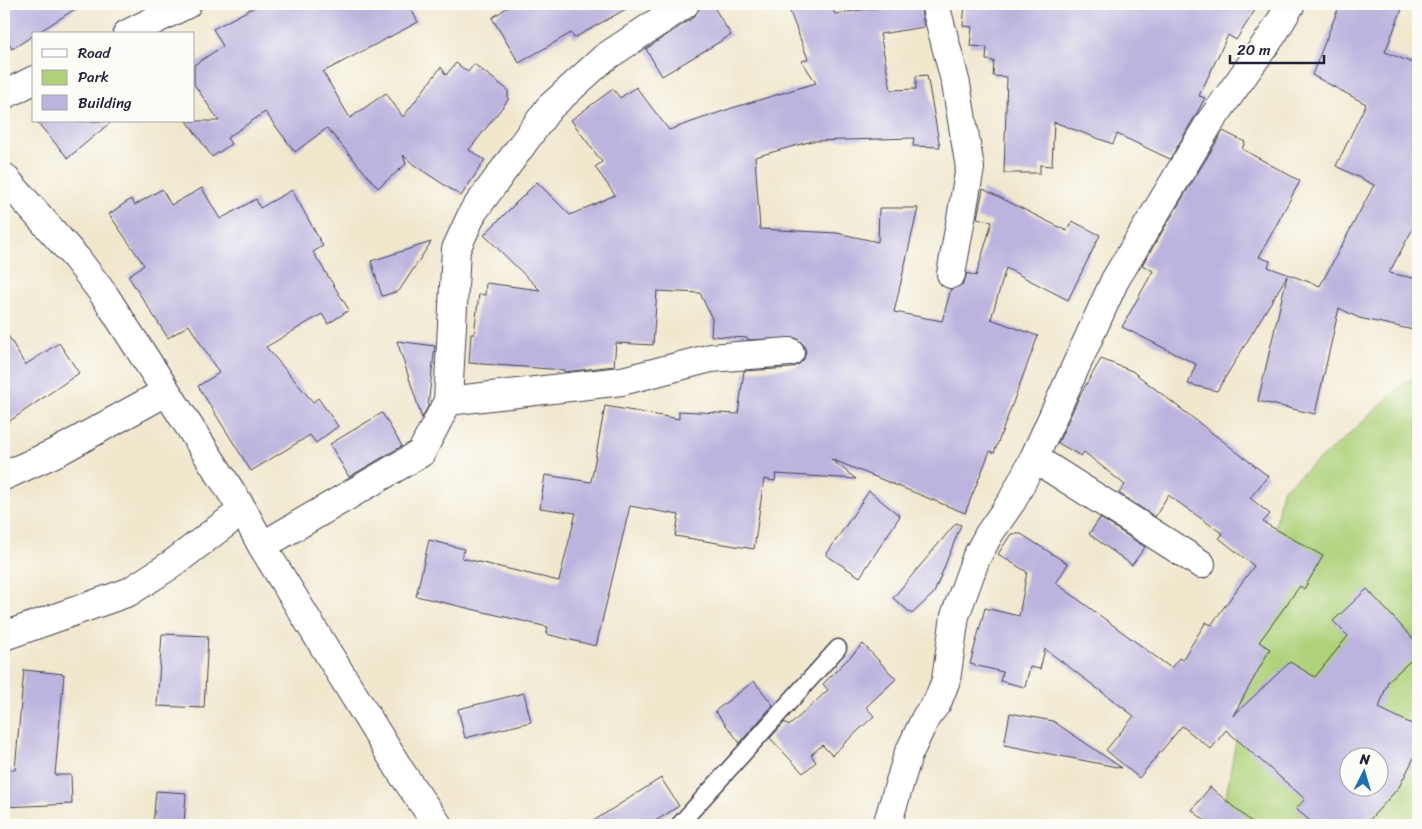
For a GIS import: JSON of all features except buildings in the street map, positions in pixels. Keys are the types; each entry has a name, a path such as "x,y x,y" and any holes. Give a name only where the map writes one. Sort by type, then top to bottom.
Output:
{"street":[{"path":"131,32 187,4"},
{"path":"262,546 421,453 448,400 456,249 473,212 549,108 604,58 685,4"},
{"path":"935,4 956,84 970,168 951,274"},
{"path":"887,825 908,755 926,716 937,703 946,680 955,616 976,558 989,534 1012,501 1034,458 1115,280 1210,122 1273,34 1291,4"},
{"path":"4,95 32,81"},
{"path":"4,177 77,259 126,326 166,392 243,510 262,546 402,775 438,825"},
{"path":"448,400 622,381 710,358 790,352"},
{"path":"4,476 60,451 166,392"},
{"path":"1034,458 1201,564"},
{"path":"4,636 130,592 172,564 243,510"}],"lane":[{"path":"679,825 838,648"}],"green space":[{"path":"1418,375 1418,825 1173,825 1223,812 1282,490 1344,439 1402,385"}]}
